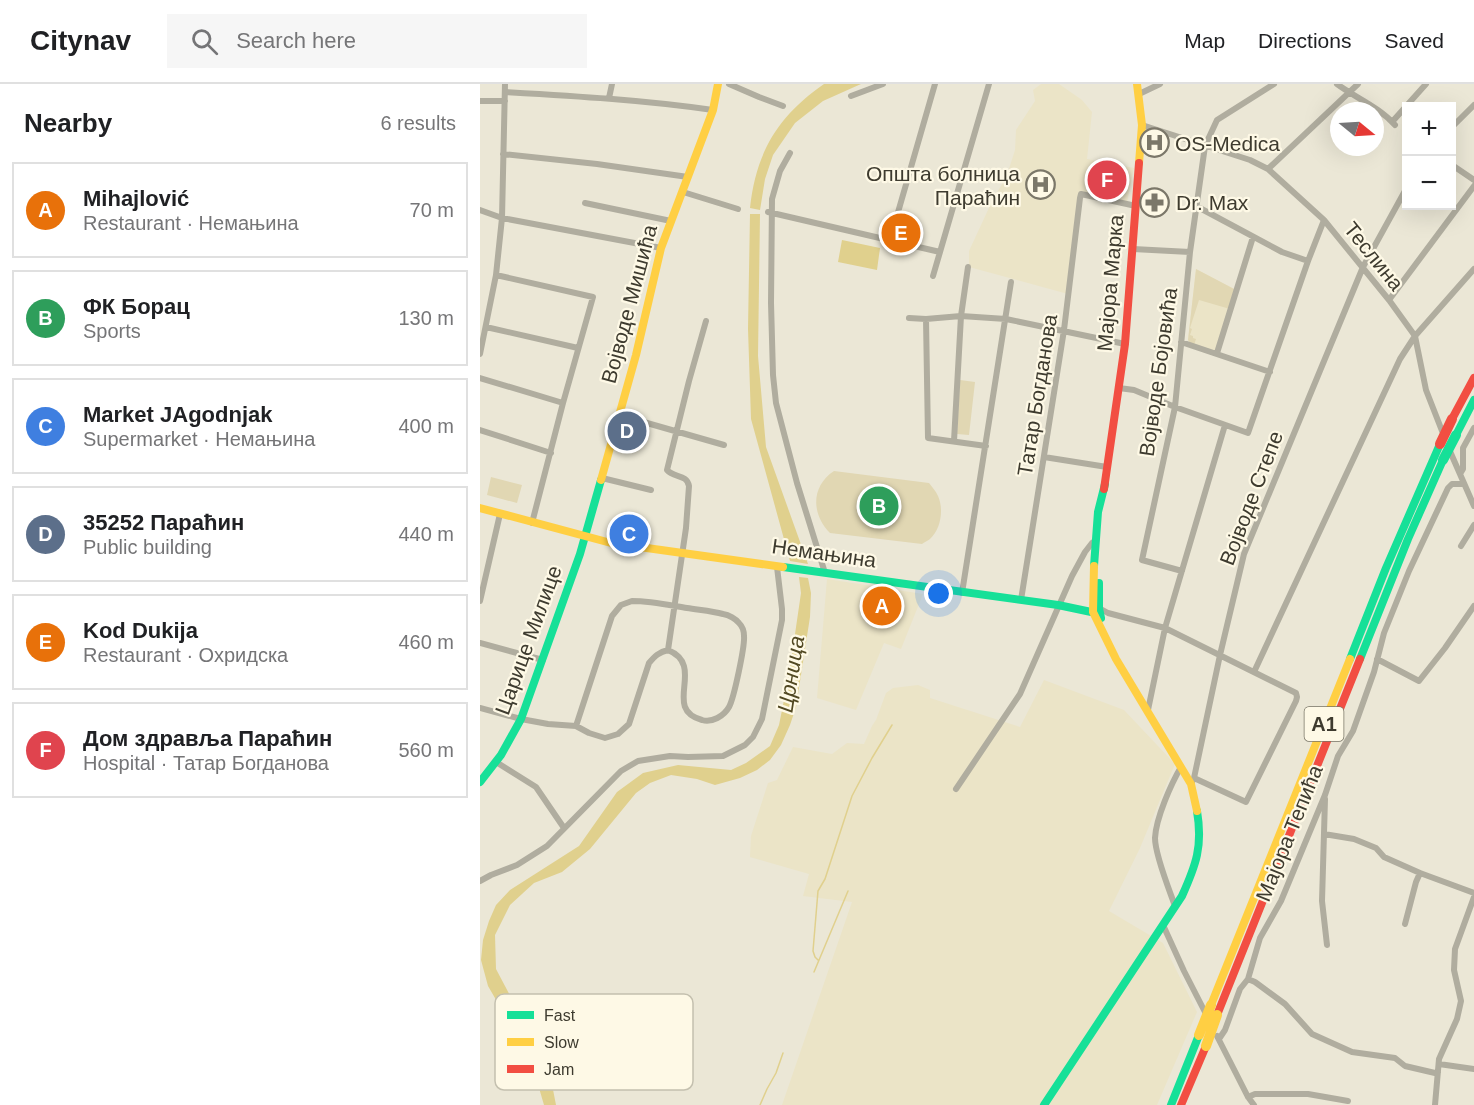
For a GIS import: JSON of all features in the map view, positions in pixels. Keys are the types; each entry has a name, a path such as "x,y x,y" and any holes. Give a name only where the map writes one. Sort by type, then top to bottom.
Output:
{"main road":[{"name":"Војводе Мишића","path":"585,537 636,355 661,248 713,110 718,84"},
{"name":"Мајора Марка","path":"1099,611 1100,550 1105,484 1125,344 1136,206 1142,125 1138,89"},
{"name":"A1","path":"1171,1105 1386,568 1440,444 1474,378"},
{"name":"A1","path":"1181,1105 1408,539 1443,460 1474,400"},
{"name":"Мајора Марка","path":"1044,1105 1175,906 1195,868 1200,845 1199,817 1193,781 1174,756 1116,659 1099,611 1095,541 1098,512 1105,484"},
{"name":"Немањина","path":"480,508 611,543 1099,611"},
{"name":"Царице Милице","path":"480,782 496,762 521,719 585,537"}],"street":[{"path":"480,354 496,275 502,218 505,84"},
{"path":"609,98 612,84"},
{"path":"729,84 783,106"},
{"path":"851,96 883,84"},
{"path":"890,240 935,84"},
{"path":"933,276 989,84"},
{"path":"1138,89 1160,84"},
{"name":"Војводе Бојовића","path":"1182,571 1142,560 1174,407 1190,252 1205,146 1217,120 1274,84"},
{"path":"1337,84 1394,123 1426,84"},
{"path":"1268,169 1358,84"},
{"path":"505,92 609,98 713,110"},
{"path":"480,101 505,101"},
{"path":"1456,123 1474,105"},
{"name":"Теслина","path":"1142,125 1250,160 1268,169 1324,220 1415,336 1428,396 1474,506"},
{"path":"790,153 780,171 770,213 772,375 776,403 823,573"},
{"path":"503,154 688,177"},
{"path":"1456,168 1474,180"},
{"path":"1389,300 1474,186"},
{"path":"683,192 738,208"},
{"name":"Татар Богданова","path":"1021,600 1064,330 1081,194 1136,206"},
{"name":"Војводе Степе","path":"1193,781 1244,554 1363,267 1402,198"},
{"path":"585,203 671,221"},
{"path":"1196,206 1282,252 1308,261"},
{"path":"480,210 502,218 661,248"},
{"path":"770,213 940,252"},
{"path":"1119,388 1134,390 1248,433 1324,220"},
{"path":"1217,353 1253,237"},
{"path":"1132,249 1190,252"},
{"path":"954,441 961,316 968,267"},
{"path":"1254,672 1400,359 1415,336 1474,270"},
{"path":"496,275 594,297 578,348 532,523"},
{"path":"962,592 1011,282"},
{"path":"909,318 961,316 1006,319 1125,344"},
{"path":"926,319 927,437 986,446"},
{"path":"668,650 683,552 689,486 688,480 671,474 667,470 706,321"},
{"path":"486,327 578,348"},
{"path":"1182,342 1270,372"},
{"path":"480,378 563,403"},
{"path":"619,415 724,445"},
{"path":"1148,710 1165,628 1225,425"},
{"path":"1460,474 1463,469 1463,448 1474,428"},
{"path":"480,430 551,453"},
{"path":"1044,457 1107,466"},
{"path":"602,478 651,490"},
{"name":"Мајора Тепића","path":"1219,1039 1225,1030 1240,989 1248,979 1260,938 1281,901 1325,795 1338,756 1353,731 1374,672 1384,633 1409,571 1448,488 1452,484 1464,484"},
{"path":"480,601 500,514"},
{"path":"1461,546 1474,525"},
{"path":"956,789 1020,694 1058,605 1085,552 1095,541"},
{"path":"480,881 518,865 547,846 621,771 638,761 670,756 723,756 745,745 753,737 765,709 782,620 778,583 779,567"},
{"path":"480,708 521,719 576,726 604,738 618,734 629,724 649,663 654,656 668,650 682,658 686,666 683,692 684,704 688,711 693,716 706,721 712,720 729,708 732,698 743,648 744,638 740,623 725,614 675,606 626,602 612,616 576,726"},
{"path":"1377,659 1419,681 1474,606"},
{"path":"1099,611 1165,628 1296,693 1297,697 1246,802 1193,781"},
{"path":"480,643 543,660"},
{"path":"496,762 536,787 564,828"},
{"path":"1175,906 1155,836 1171,784 1181,767"},
{"path":"1325,795 1322,902 1327,945"},
{"path":"1324,834 1348,837 1376,848 1384,857 1474,895 1455,949 1454,970 1461,1001 1457,1019 1439,1059 1435,1105"},
{"path":"1405,924 1420,873"},
{"path":"1466,922 1474,923"},
{"path":"1163,925 1184,971 1254,1105"},
{"path":"1248,979 1256,982 1285,1005 1312,1034 1352,1052 1395,1058 1405,1066 1435,1073 1439,1068"},
{"path":"1439,1068 1474,1069"},
{"path":"1248,1097 1255,1094 1308,1094 1348,1101"}],"shaded area":[{"name":"Општа болница Параћин","path":"1041,84 1059,84 1082,100 1092,112 1087,159 1134,168 1127,202 1080,193 1068,294 969,267 969,251 994,197 1006,178 1015,150 1016,130 1035,101 1033,90"},
{"path":"1196,269 1236,290 1215,352 1191,344 1188,340"},
{"path":"1196,269 1236,290 1230,309 1199,300 1190,328 1192,329 1190,335 1196,339 1194,345 1188,340"},
{"path":"960,380 975,382 969,435 957,434"},
{"path":"834,471 929,483 937,494 941,507 940,519 934,535 922,544 830,533 819,517 816,500 821,484"},
{"path":"491,477 522,485 517,503 487,495"},
{"path":"827,579 923,594 901,649 884,643 856,710 817,698"},
{"path":"1044,680 1124,710 1175,764 1140,848 1109,911 1163,943 1197,1012 1157,1105 782,1105 852,902 803,896 809,874 750,857 751,836 768,783 777,780 793,747 832,754 847,743 864,744 886,693 893,688 918,685 930,690 930,698 1020,727"}],"water":[{"path":"824,84 861,84 823,101 795,123 773,155 765,179 760,210 750,208 758,170 772,137 794,109"},
{"path":"750,214 760,214 758,356 766,447 808,564 790,561 751,419 748,329"},
{"path":"842,240 880,248 877,270 838,262"},
{"name":"Црница","path":"799,577 808,578 811,593 810,617 796,707 781,745 770,760 757,770 740,778 715,785 697,779 671,775 650,783 636,793 590,849 562,872 534,883 510,905 495,935 496,969 509,994 495,994 495,998 488,986 481,960 483,940 496,905 510,890 579,846 617,792 643,773 678,765 731,770 746,763 770,746 779,725 801,593"},
{"path":"540,1090 553,1090 556,1105 544,1105"}],"waterway":[{"path":"818,960 813,951 818,891 825,879 852,796 892,725"},
{"path":"814,972 848,891"},
{"path":"760,1105 783,1053"}],"traffic: fast":[{"path":"1456,435 1474,400"},
{"path":"1443,460 1456,435"},
{"path":"1350,659 1386,568 1440,444"},
{"path":"1360,659 1408,539 1443,460"},
{"path":"480,782 501,755 521,719 580,554 601,480"},
{"path":"1094,566 1098,512 1105,484"},
{"path":"783,567 1058,605 1096,613"},
{"path":"1099,583 1101,618"},
{"path":"1044,1105 1182,896 1191,875 1199,845 1197,811"},
{"path":"1171,1105 1199,1035"}],"traffic: slow":[{"path":"601,480 636,355 661,248 713,110 718,84"},
{"path":"1137,84 1142,125 1139,163"},
{"path":"480,508 611,543 783,567"},
{"path":"1094,566 1093,612 1116,659 1191,784 1197,811"},
{"path":"1211,1005 1350,659"},
{"path":"1199,1035 1211,1005"},
{"path":"1206,1046 1217,1015"}],"traffic: jam":[{"path":"1104,489 1125,344 1139,163"},
{"path":"1452,419 1474,378"},
{"path":"1440,444 1452,419"},
{"path":"1217,1015 1360,659"},
{"path":"1181,1105 1206,1046"}],"place":[{"name":"OS-Medica","path":"1154,143"},
{"name":"Дом здравља Параћин","path":"1107,180"},
{"name":"Општа болница Параћин","path":"1041,185"},
{"name":"Dr. Max","path":"1155,202"},
{"name":"Kod Dukija","path":"901,233"},
{"name":"35252 Параћин","path":"627,431"},
{"name":"ФК Борац","path":"879,506"},
{"name":"Market JAgodnjak","path":"629,534"},
{"name":"Mihajlović","path":"882,606"}]}
